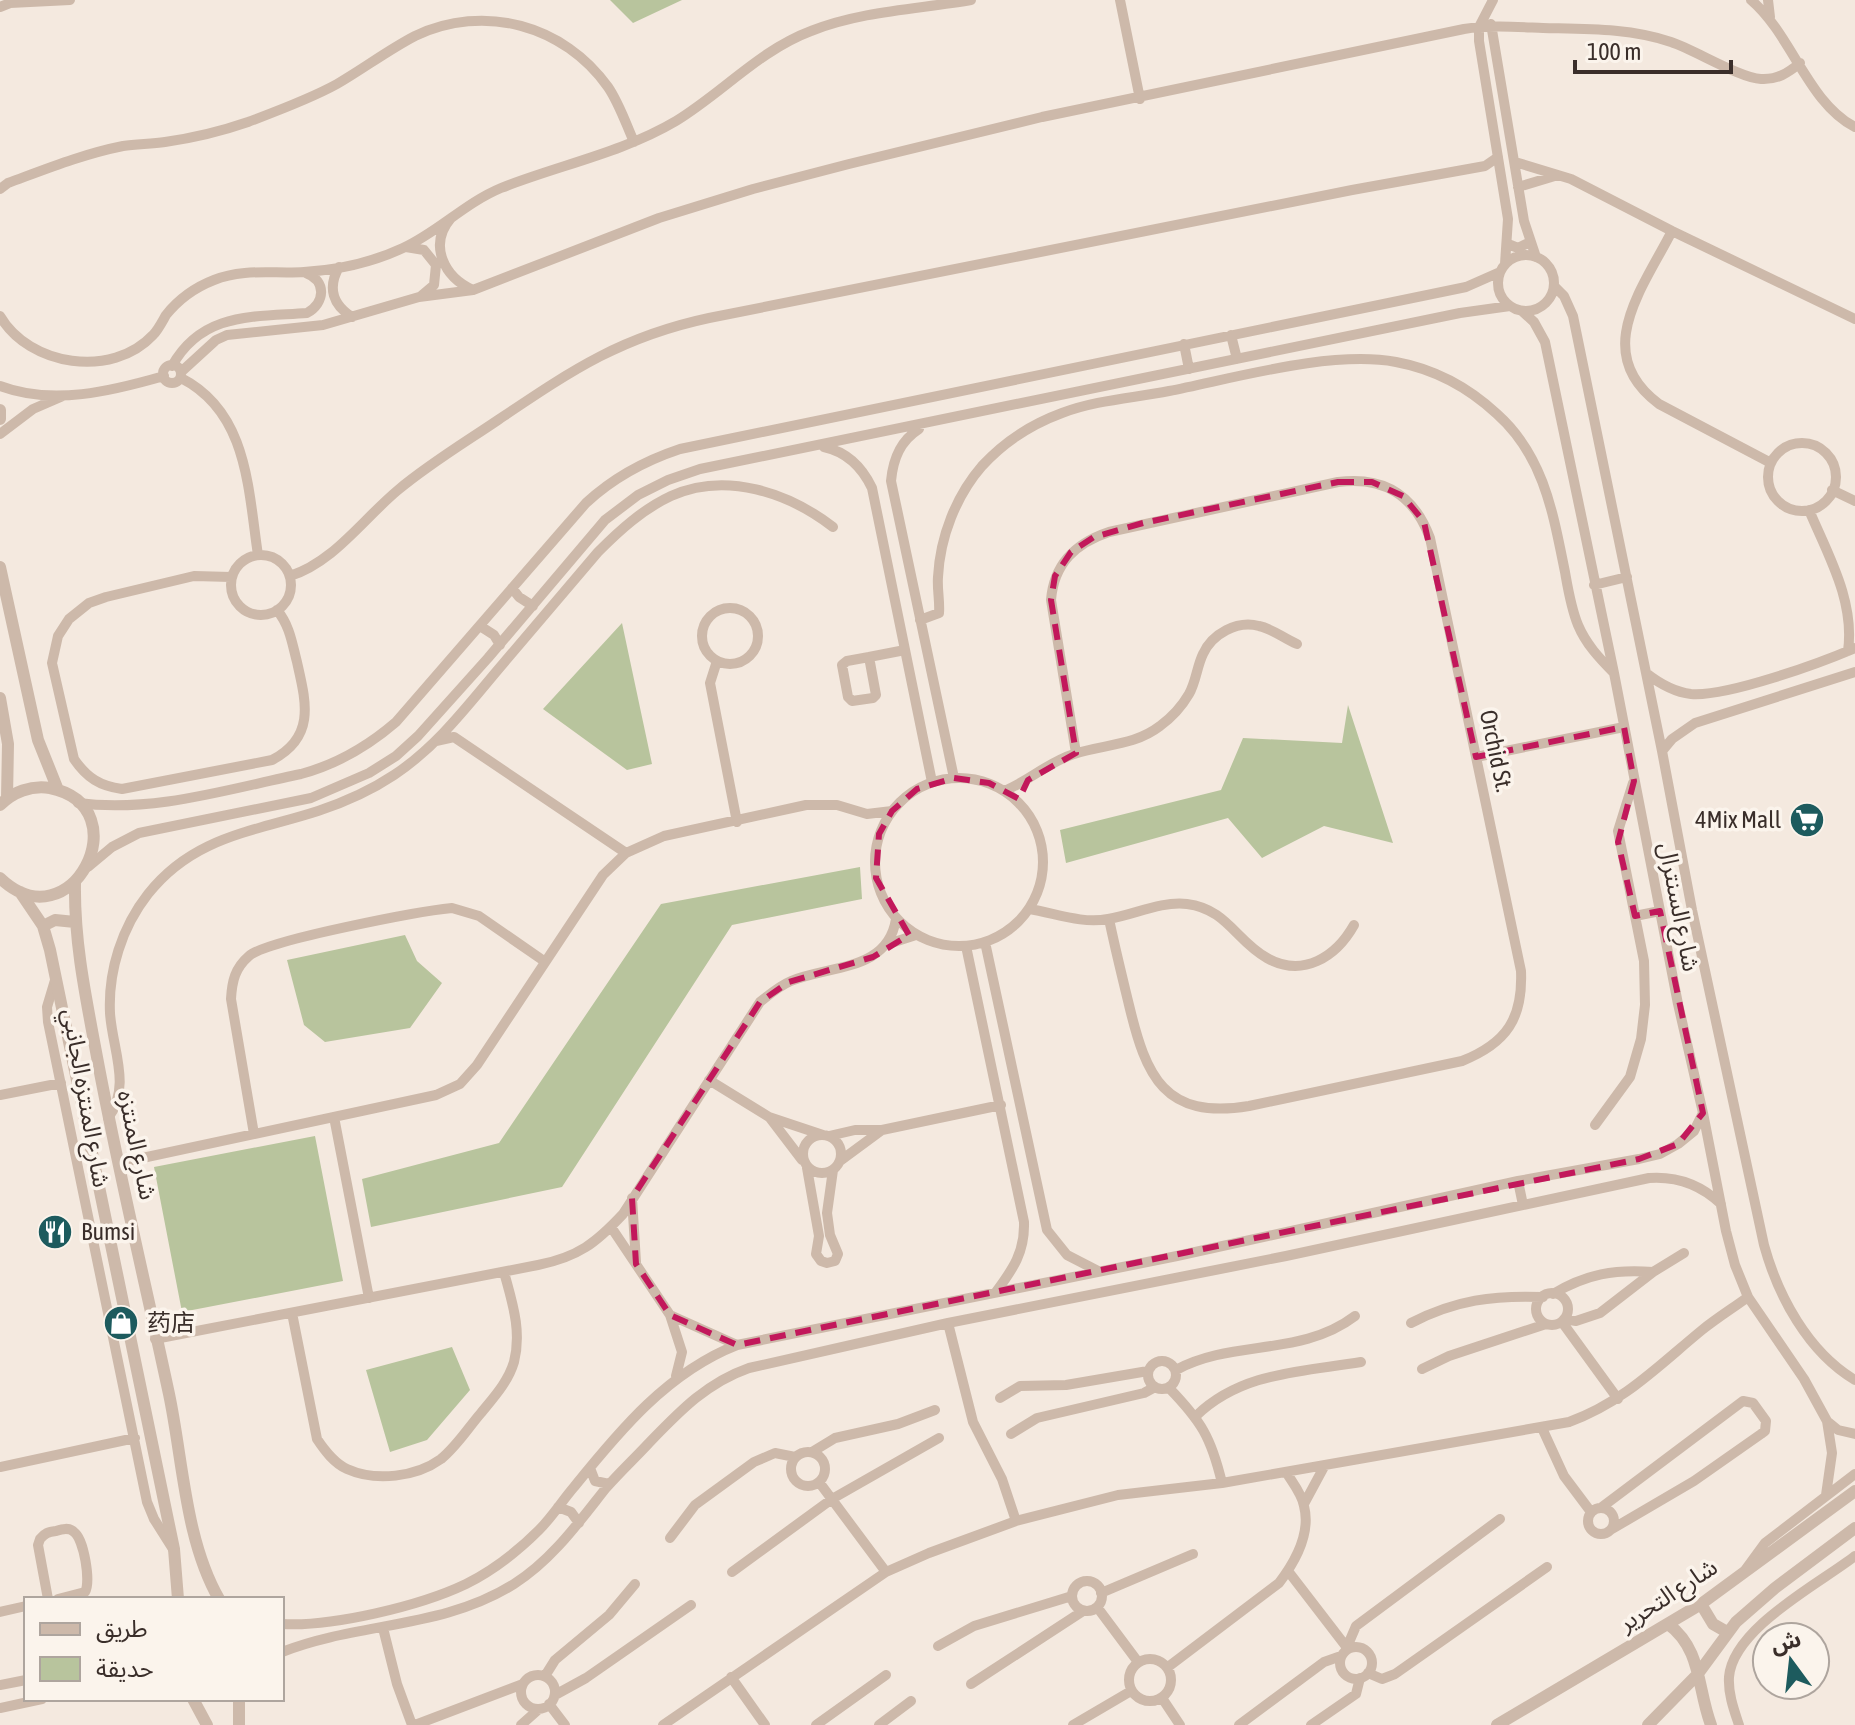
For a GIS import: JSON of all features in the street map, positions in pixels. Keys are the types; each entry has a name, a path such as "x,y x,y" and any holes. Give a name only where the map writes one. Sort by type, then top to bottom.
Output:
{"street":[{"path":"0,7 10,3 70,0"},
{"path":"0,316 24,343 49,356 75,362 103,360 129,352 152,337 181,300 214,280 252,272 304,272 339,267 405,247 474,201 502,188 634,142 674,123 777,48 810,31 853,18 971,0"},
{"path":"1120,0 1140,99"},
{"path":"1488,13 1530,242 1536,257 1552,271 1554,286 1547,302 1522,311 1504,300 1498,286 1508,244 1508,219 1481,60 1479,27 1493,0"},
{"path":"1751,0 1770,17 1828,107 1855,127"},
{"path":"1768,0 1770,17"},
{"path":"3,185 85,155 207,134 247,122 335,85 415,36 444,25 476,20 527,27 566,45 590,65 610,90 634,142"},
{"path":"178,372 216,340 227,335 293,330 419,297 473,290 659,218 753,189 1042,117 1479,27 1597,29 1644,35 1689,48 1749,77 1763,79 1789,72 1800,63"},
{"path":"1481,60 1496,59"},
{"path":"1492,125 1507,122"},
{"path":"290,576 310,569 325,558 390,497 448,453 574,369 644,335 709,318 1485,166 1498,157"},
{"path":"1515,162 1560,174 1855,319"},
{"path":"1485,166 1501,171"},
{"path":"1518,187 1560,174"},
{"path":"419,297 434,285 441,235 455,214"},
{"path":"1672,231 1626,327 1625,357 1630,371 1647,395 1659,404 1771,463"},
{"path":"1508,244 1518,248 1530,242"},
{"path":"405,247 424,250 460,284 473,290"},
{"path":"3,802 32,788 58,790 78,803 105,807 144,805 301,774 342,760 362,749 396,722 586,503 602,488 639,464 659,456 680,449 1466,287 1519,256 1536,257"},
{"path":"0,386 64,396 120,388 164,376 172,383 178,372 182,349 207,328 238,318 307,313 327,292 339,267"},
{"path":"304,272 313,276 352,317"},
{"name":"شارع السنترال","path":"1554,286 1564,296 1573,316 1692,910 1770,1267 1789,1307 1808,1334 1829,1359 1855,1380"},
{"path":"1,880 20,892 39,896 59,893 75,883 88,867 112,847 139,833 311,798 369,773 396,756 418,736 500,645 605,520 638,495 668,480 700,469 1460,313 1510,306"},
{"name":"شارع السنترال","path":"1522,311 1541,331 1545,342 1614,673 1678,1004 1735,1265 1748,1297 1804,1379 1827,1421 1832,1453 1826,1495"},
{"path":"1231,335 1237,359"},
{"path":"1184,344 1189,369"},
{"path":"1303,347 1307,364"},
{"path":"920,620 939,613 941,552 960,499 983,466 1021,434 1065,412 1089,405 1307,364 1366,358 1411,366 1452,382 1477,397 1520,438 1536,462 1550,502 1577,623 1599,658 1614,673"},
{"path":"178,372 211,399 236,435 258,555"},
{"path":"0,434 33,409 64,396"},
{"path":"0,410 0,419"},
{"path":"926,424 911,434 900,447 893,463 891,481 954,778"},
{"path":"1795,444 1815,446 1824,451 1835,470 1832,490 1823,503 1809,510 1790,509 1774,497 1768,475 1771,463 1776,454 1795,444"},
{"path":"818,446 832,449 857,464 872,488 932,782"},
{"name":"Orchid St.","path":"1076,753 1051,600 1055,576 1071,552 1094,537 1131,526 1355,480 1388,487 1415,508 1430,538 1521,971 1521,1004 1506,1031 1478,1055 1462,1061 1249,1106 1215,1109 1195,1105 1158,1084 1147,1067 1135,1032 1109,919"},
{"path":"85,1122 108,1118 120,1096 110,1013 112,984 120,948 134,915 156,885 184,859 229,836 345,802 371,789 414,760 456,720 598,552 647,509 673,495 697,489 746,487 793,501 833,527"},
{"path":"1832,490 1855,501"},
{"path":"638,495 647,509"},
{"path":"1646,673 1658,683 1687,694 1718,692 1852,650 1846,600 1809,510"},
{"path":"258,555 275,558 290,576 290,592 277,610 260,615 244,610 232,596 231,577 241,562 258,555"},
{"path":"0,567 38,740 58,790"},
{"path":"231,577 194,576 103,598 77,611 63,628 55,644 52,663 74,759 82,772 94,781 122,789 272,760 289,749 303,729 306,704 290,632 277,610"},
{"path":"1594,585 1627,577"},
{"path":"512,588 533,606"},
{"path":"1846,600 1855,613"},
{"path":"735,609 747,614 758,630 755,650 739,663 717,661 703,642 706,623 721,610 735,609"},
{"path":"1004,791 1028,780 1050,764 1076,753 1141,738 1160,726 1177,711 1189,694 1203,653 1216,637 1234,627 1254,624 1274,630 1297,644"},
{"path":"480,626 490,631 500,645"},
{"path":"869,657 876,695 852,701 848,697 842,665 847,661 905,650"},
{"path":"717,661 710,683 737,822"},
{"path":"1662,751 1683,730 1695,723 1855,672"},
{"path":"1718,692 1715,704 1724,714"},
{"path":"0,698 8,744 3,802"},
{"path":"447,702 453,708 456,720 454,737"},
{"path":"1476,757 1624,727"},
{"path":"418,736 433,742 454,737 626,853"},
{"path":"954,778 980,781 1004,791 1029,815 1042,845 1043,862 1036,896 1029,909 1002,934 966,946 940,944 916,935 887,907 876,878 875,856 879,834 892,811 903,799 932,782 954,778"},
{"path":"1019,803 1028,780"},
{"path":"1595,1125 1630,1077 1641,1039 1645,1005 1644,961 1618,831 1634,781"},
{"path":"78,803 93,827 93,854 88,867"},
{"path":"119,1163 436,1095 460,1084 477,1065 603,875 626,853 664,836 822,804 867,814 892,811"},
{"path":"280,805 283,820"},
{"path":"867,814 879,834"},
{"name":"شارع المنتزه","path":"75,883 77,945 108,1118 200,1558 218,1597"},
{"name":"شارع المنتزه","path":"20,892 43,926 56,977 174,1549 178,1597"},
{"path":"1036,896 1058,913"},
{"path":"1029,909 1083,920 1109,919 1164,905 1181,903 1198,906 1226,921 1267,958 1287,965 1308,965 1328,957 1344,944 1354,925"},
{"path":"254,1134 231,999 232,981 239,966 251,953 283,942 452,908 479,916 544,961"},
{"path":"1635,916 1660,911"},
{"path":"888,944 896,919"},
{"path":"43,926 55,920 75,922"},
{"path":"155,1339 504,1272 578,1254 611,1227 750,1016 773,990 789,982 873,957 888,944 916,935"},
{"path":"985,942 1047,1230 1067,1255 1098,1271"},
{"path":"966,946 1024,1222 1025,1237 1015,1266 996,1292"},
{"name":"شارع المنتزه الجانبي","path":"56,977 47,1007 147,1502 174,1549"},
{"path":"709,1080 769,1117 826,1135 838,1143 824,1236 803,1149 810,1138 826,1135 855,1130 882,1130 1001,1105"},
{"path":"0,1095 61,1083"},
{"path":"284,1624 357,1616 401,1606 465,1584 517,1550 541,1529 590,1468 676,1377 697,1363 737,1345 1660,1154 1694,1131 1703,1113"},
{"path":"334,1117 369,1298"},
{"path":"769,1117 806,1165 820,1174 837,1165 882,1130"},
{"path":"284,1651 324,1638 436,1617 491,1597 516,1583 539,1565 579,1523 609,1484 692,1400 734,1374 948,1323 1649,1178 1665,1177 1697,1185 1721,1204"},
{"path":"1518,1181 1523,1205"},
{"path":"632,1198 636,1264"},
{"path":"611,1227 670,1315 682,1352 676,1377"},
{"path":"1296,1230 1301,1252"},
{"path":"1422,1369 1449,1356 1546,1324 1576,1321 1600,1313 1653,1272 1684,1253"},
{"path":"1546,1324 1537,1314 1537,1304 1570,1284 1600,1273 1631,1270 1653,1272"},
{"path":"292,1313 317,1439 329,1456 345,1468 383,1476 403,1474 422,1469 446,1454 505,1382 513,1364 517,1322 504,1272"},
{"path":"1411,1323 1453,1304 1475,1299 1562,1297 1567,1305 1563,1320 1618,1399"},
{"path":"663,1725 886,1572 958,1541 1016,1521 1118,1495 1222,1483 1542,1428 1594,1413 1618,1399 1705,1327 1748,1297"},
{"path":"670,1315 737,1345"},
{"path":"1176,1370 1214,1355 1323,1336 1355,1316"},
{"path":"948,1323 973,1422 1002,1479 1016,1521"},
{"path":"1155,1387 1149,1380 1148,1371 1153,1364 1161,1361 1170,1363 1176,1370 1176,1378 1169,1388"},
{"path":"1196,1416 1223,1393 1256,1379 1361,1362"},
{"path":"1000,1398 1020,1386 1066,1385 1148,1371"},
{"path":"1011,1434 1037,1418 1148,1392 1155,1387 1169,1388 1196,1416 1216,1459 1222,1483"},
{"path":"144,1399 168,1394"},
{"path":"1738,1403 1753,1403 1766,1421 1765,1431 1761,1434 1694,1481 1605,1534 1594,1532 1588,1522 1596,1510 1738,1403"},
{"path":"812,1452 824,1462 825,1473 819,1482 807,1487 795,1481 790,1469 795,1457 803,1452 812,1452 835,1438 898,1424 935,1410"},
{"path":"1827,1421 1838,1430 1855,1434"},
{"path":"1542,1428 1564,1476 1596,1510 1610,1510 1614,1517 1612,1529"},
{"path":"0,1467 135,1438"},
{"path":"732,1572 832,1499 939,1438"},
{"path":"670,1538 695,1505 754,1462 775,1453 795,1457"},
{"path":"1168,1667 1279,1583 1301,1546 1304,1504 1325,1465"},
{"path":"590,1468 595,1481 609,1484"},
{"path":"1286,1472 1304,1504"},
{"path":"1743,1572 1765,1543 1855,1474"},
{"path":"819,1482 886,1572"},
{"name":"شارع التحرير","path":"1497,1725 1516,1719 1701,1604 1855,1491"},
{"path":"558,1507 571,1512 579,1523"},
{"path":"1500,1519 1356,1626 1340,1668 1343,1673 1354,1679 1364,1676 1382,1679 1395,1674 1547,1567"},
{"path":"1648,1725 1697,1675 1727,1632 1775,1588 1855,1528"},
{"path":"48,1597 38,1545 40,1539 50,1532 66,1529 72,1530 80,1540 89,1581 85,1592 66,1597"},
{"path":"1101,1593 1193,1554"},
{"path":"1739,1725 1731,1702 1729,1675 1739,1648 1754,1631 1855,1556"},
{"path":"1288,1571 1346,1651"},
{"path":"1083,1611 1073,1602 1077,1585 1094,1583 1101,1593"},
{"path":"545,1676 555,1660 609,1615 635,1584"},
{"path":"1775,1588 1789,1604"},
{"path":"1097,1607 1101,1593"},
{"path":"938,1646 974,1626 1072,1596"},
{"path":"1701,1604 1713,1624 1727,1632"},
{"path":"521,1725 548,1703 691,1605"},
{"path":"0,1612 24,1606"},
{"path":"971,1684 1083,1611 1097,1607"},
{"path":"1097,1607 1138,1662"},
{"path":"1668,1624 1688,1644 1711,1725"},
{"path":"383,1628 397,1684 414,1725 523,1684 530,1677 545,1676 553,1684 548,1703"},
{"path":"1239,1725 1329,1659 1360,1648 1369,1654 1372,1664 1356,1694 1311,1725"},
{"path":"1149,1658 1159,1660 1168,1667 1171,1687 1162,1698 1145,1701 1131,1691 1129,1675 1138,1662 1149,1658"},
{"path":"816,1725 886,1675"},
{"path":"731,1677 765,1725"},
{"path":"0,1685 24,1680"},
{"path":"523,1684 521,1696 524,1701 548,1703 565,1725"},
{"path":"1073,1725 1131,1691"},
{"path":"1162,1698 1180,1725"},
{"path":"0,1708 33,1701"},
{"path":"194,1701 207,1725"},
{"path":"239,1701 239,1725"},
{"path":"879,1725 911,1701"}],"highlighted area":[{"path":"1338,482 1372,482 1403,496 1424,522 1476,757 1624,727 1634,781 1618,842 1635,916 1660,911 1703,1113 1678,1144 1639,1159 737,1345 670,1315 636,1264 632,1198 760,1002 789,982 873,957 909,935 876,878 879,834 892,811 917,789 954,778 989,783 1019,799 1028,780 1076,753 1051,600 1055,576 1071,552 1094,537 1143,523"}],"green space":[{"path":"610,0 682,0 633,23"},
{"path":"622,623 652,764 627,770 543,709"},
{"path":"1348,705 1393,843 1324,826 1262,858 1228,818 1066,863 1060,830 1221,790 1243,738 1342,743"},
{"path":"860,867 862,899 732,925 562,1187 371,1227 362,1179 499,1143 661,904"},
{"path":"405,935 417,961 442,983 410,1028 325,1042 304,1025 287,960"},
{"path":"315,1136 343,1281 182,1312 154,1167"},
{"path":"452,1347 470,1390 427,1440 390,1452 366,1370"}],"place":[{"name":"4Mix Mall","path":"1807,820"},
{"name":"Bumsi","path":"55,1232"},
{"name":"药店","path":"121,1323"}]}
